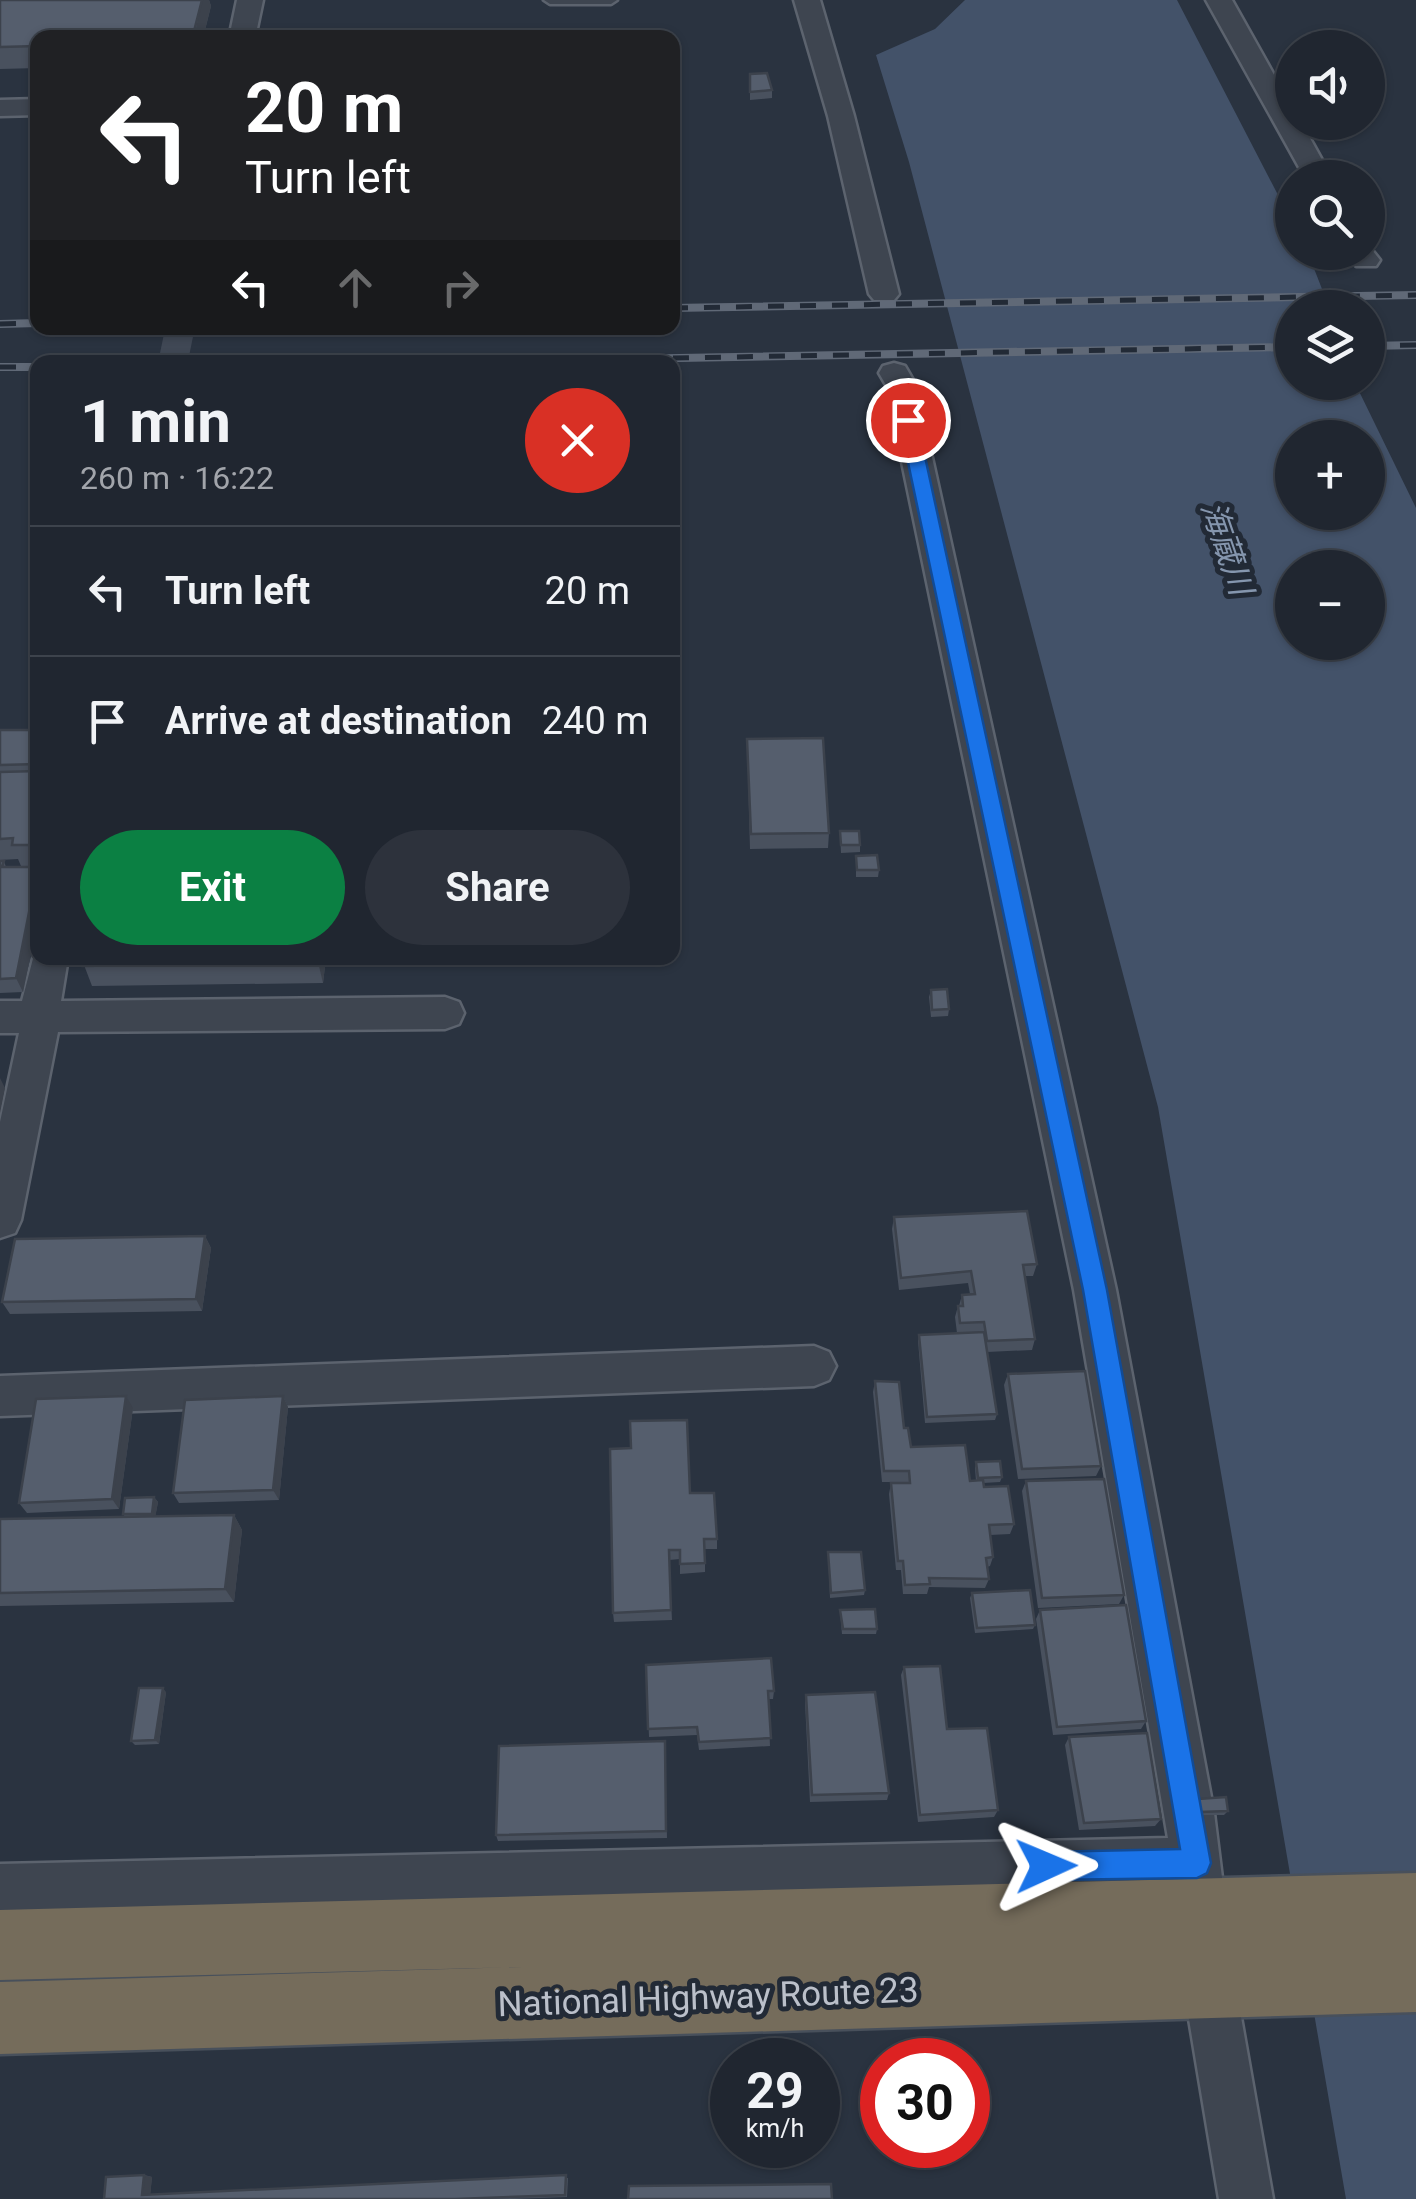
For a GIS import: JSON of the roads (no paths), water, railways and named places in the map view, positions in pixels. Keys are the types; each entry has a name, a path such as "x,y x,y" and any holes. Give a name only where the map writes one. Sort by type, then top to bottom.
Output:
{"highway":[{"name":"National Highway Route 23","path":"0,2018 1223,1931 1416,1908"},
{"name":"National Highway Route 23","path":"0,1945 1223,1931 1416,1976"}],"street":[{"path":"244,30 250,0"},
{"path":"807,0 841,116 884,294"},
{"path":"1219,0 1309,160"},
{"path":"0,108 30,107"},
{"path":"894,373 901,386 1095,1290 1223,1931 1246,2199"},
{"path":"0,1220 42,1016 40,997 47,965"},
{"path":"0,1017 445,1013"},
{"path":"0,1396 814,1366"},
{"path":"0,1889 1223,1931"}],"lane":[{"path":"550,0 611,0"}],"water":[{"name":"海蔵川","path":"965,0 1177,0 1275,189 1275,270 1315,270 1322,290 1275,290 1275,400 1363,400 1373,420 1275,420 1275,530 1385,530 1385,444 1416,508 1416,2199 1346,2199 1158,1107 909,162 876,55 935,29"}],"tunnel":[{"path":"174,355 179,335"}],"railway":[{"path":"680,308 1416,295"},
{"path":"0,324 30,323"},
{"path":"1385,346 1416,345"},
{"path":"680,358 1275,347"},
{"path":"0,367 30,367"}]}
